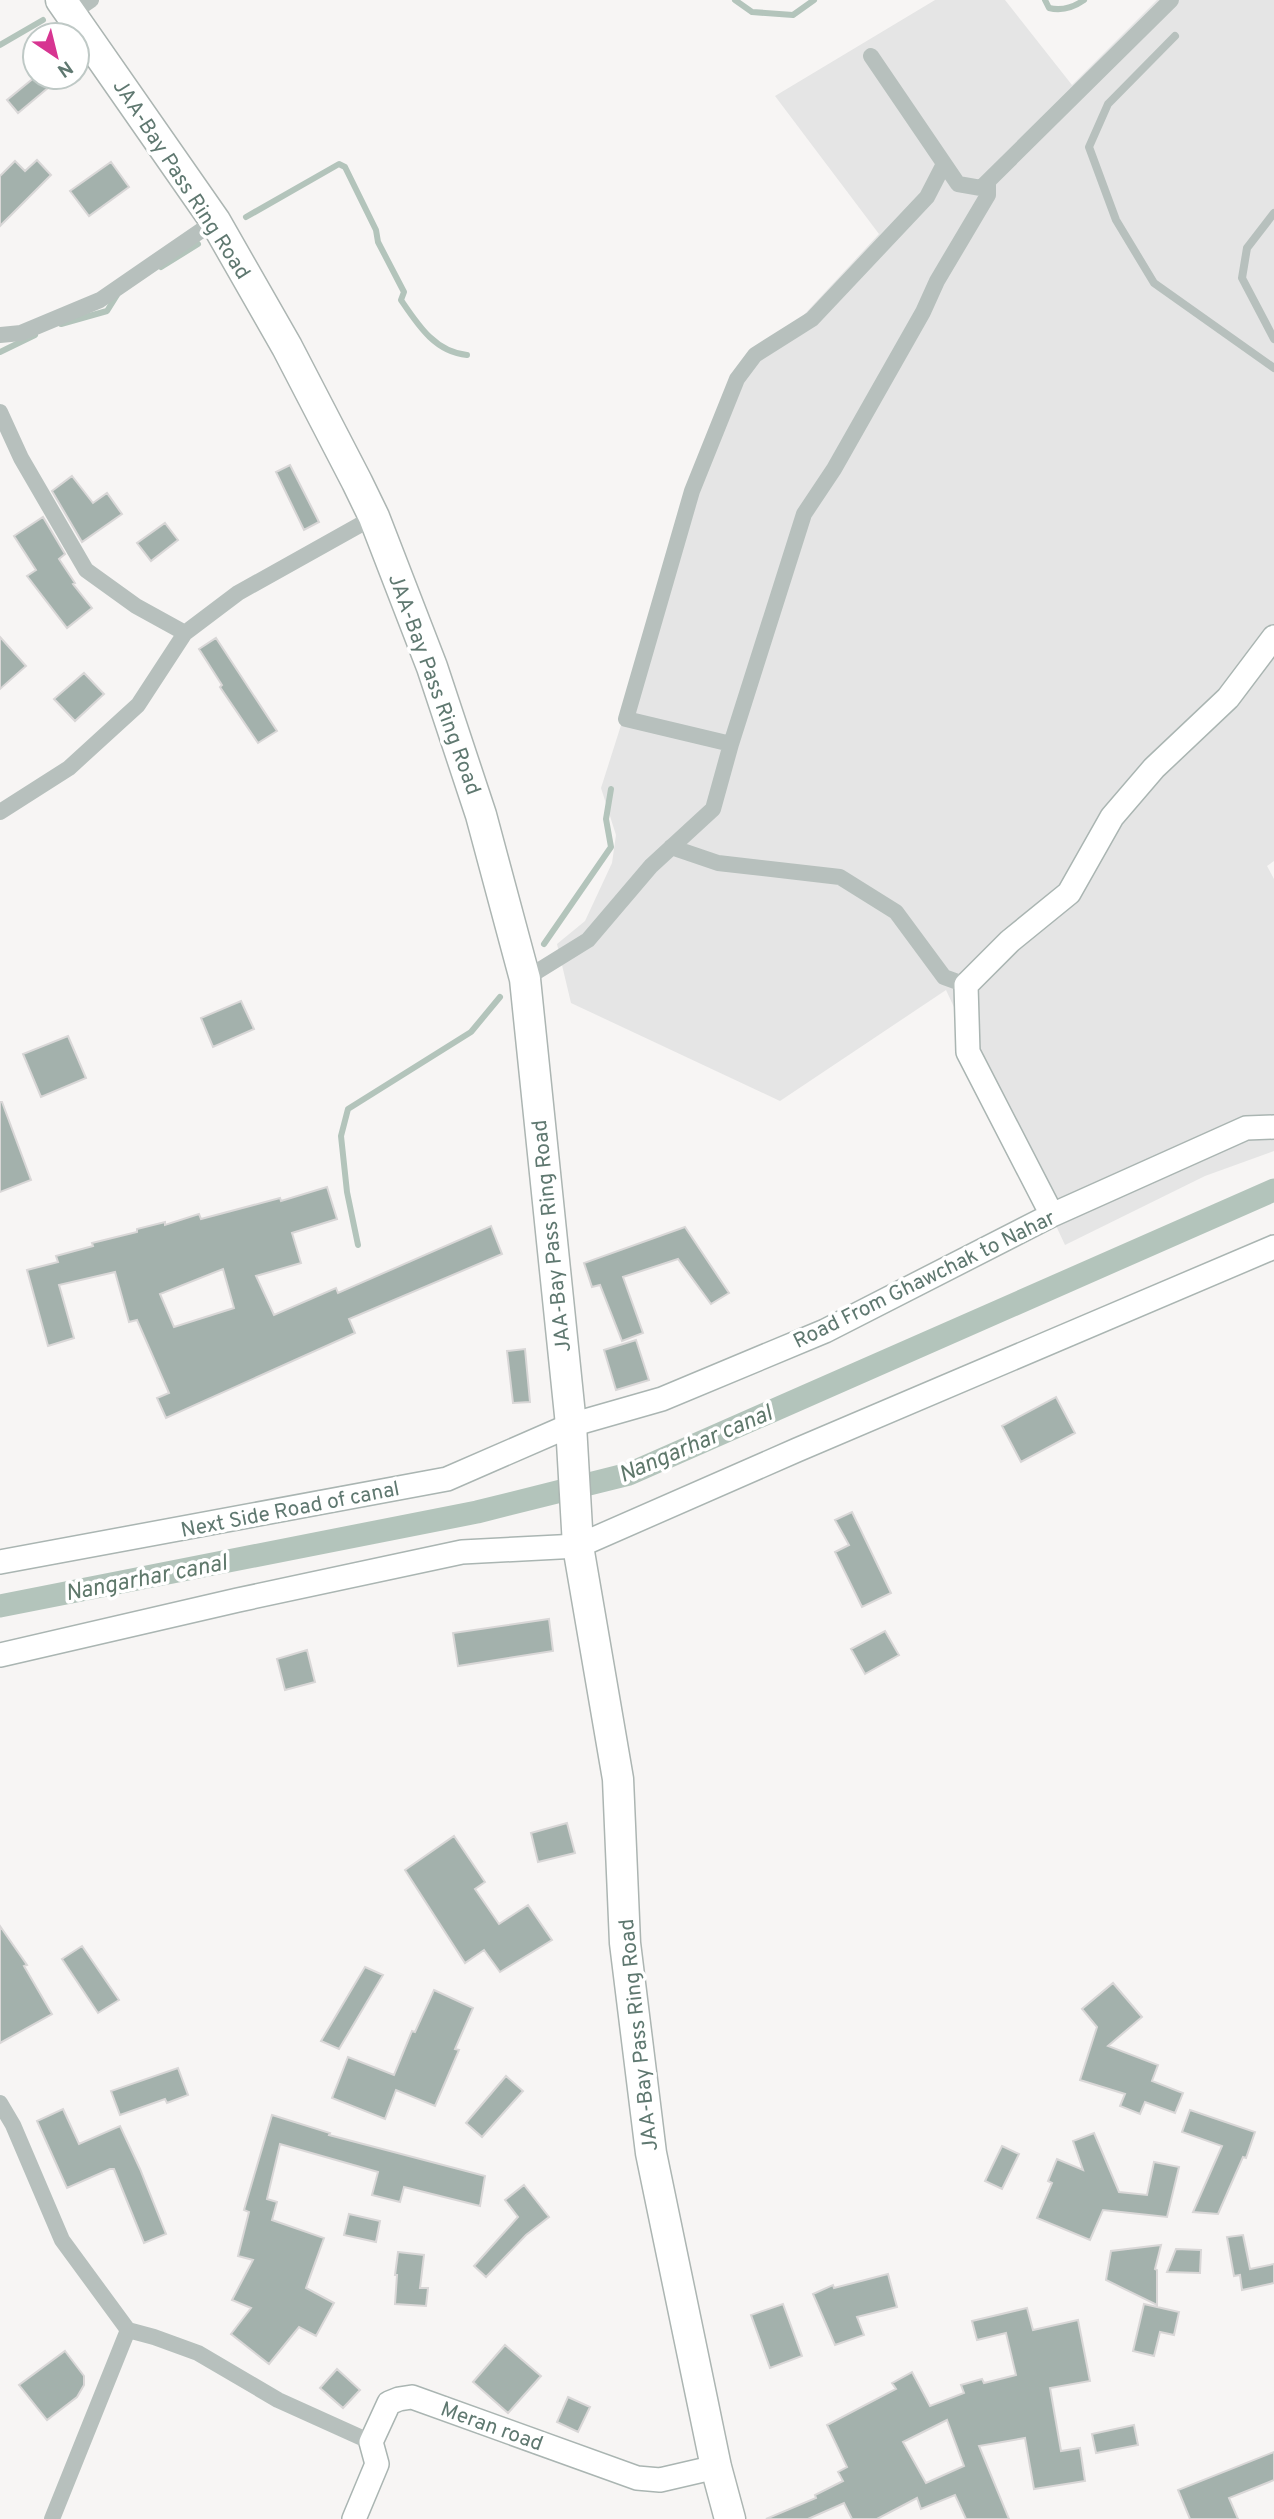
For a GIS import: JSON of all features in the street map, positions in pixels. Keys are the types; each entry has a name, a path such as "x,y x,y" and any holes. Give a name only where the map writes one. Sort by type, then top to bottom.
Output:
{"highway":[{"name":"JAA-Bay Pass Ring Road","path":"75,4 215,221 287,347 374,517 432,667 481,815 525,979 571,1438 578,1546 618,1779 625,1943 651,2153 716,2467 730,2519"}],"street":[{"path":"871,56 958,184 981,188 1171,0"},
{"path":"731,744 625,719 692,491 737,379 755,355 812,319 927,197 944,164"},
{"path":"525,979 588,940 651,866 713,809 804,514 834,469 923,312 937,281 988,195 988,184"},
{"path":"0,335 21,333 100,300 215,221"},
{"path":"0,412 21,458 86,570 136,606 185,633"},
{"path":"0,812 69,768 138,705 185,633 238,593 374,517"},
{"path":"1052,1215 968,1052 966,985 1010,941 1069,893 1112,817 1154,768 1228,698 1274,637"},
{"path":"671,847 718,863 840,877 896,912 944,976 966,985"},
{"name":"Road From Ghawchak to Nahar","path":"571,1438 825,1331 1052,1215 1246,1128 1274,1127"},
{"path":"0,1655 462,1552 578,1546 1274,1247"},
{"name":"Next Side Road of canal","path":"0,1562 447,1479 571,1438"},
{"path":"0,2103 13,2125 62,2240 128,2330 198,2353 278,2400 371,2442"},
{"path":"52,2519 128,2330"},
{"name":"Meran road","path":"354,2519 377,2464 371,2442 389,2403 412,2397 637,2478 660,2480 716,2467"}],"lane":[{"path":"1175,36 1108,104 1089,147 1116,220 1154,283 1274,368"},
{"path":"1274,213 1247,248 1242,278 1274,340"}],"shaded area":[{"path":"935,0 1005,0 1072,85 1157,0 1274,0 1274,861 1267,866 1274,879 1274,1151 1205,1176 1065,1245 946,990 780,1101 571,1003 557,944 585,921 612,863 616,835 601,788 731,380 801,318 879,234 775,96"}],"building":[{"path":"21,88 21,91 44,91 18,113 7,100"},
{"path":"37,160 51,175 0,226 0,176 15,161 25,171"},
{"path":"111,162 129,187 89,216 70,191"},
{"path":"290,465 319,522 304,530 276,472"},
{"path":"72,476 93,503 107,493 122,514 82,542 52,491"},
{"path":"43,517 65,554 59,559 75,583 73,584 92,608 67,628 27,576 36,570 14,536"},
{"path":"165,523 178,540 151,561 137,543"},
{"path":"0,637 26,666 0,689"},
{"path":"216,638 277,731 258,743 220,687 222,685 199,649"},
{"path":"84,673 104,694 75,721 54,699"},
{"path":"241,1001 254,1029 213,1047 201,1018"},
{"path":"68,1036 86,1078 41,1097 23,1054"},
{"path":"0,1102 31,1180 0,1192"},
{"path":"327,1187 337,1219 292,1233 301,1263 256,1276 274,1315 336,1288 338,1293 491,1226 502,1254 349,1319 355,1333 166,1418 157,1398 169,1393 137,1320 129,1322 115,1272 59,1285 74,1338 48,1346 27,1270 58,1262 56,1256 93,1246 92,1243 137,1232 137,1229 165,1222 165,1225 199,1214 201,1219 280,1198 281,1201","holes":["223,1269 234,1308 174,1327 160,1294"]},
{"path":"685,1227 729,1293 711,1304 678,1259 623,1277 643,1333 622,1341 600,1285 592,1287 584,1263"},
{"path":"636,1340 649,1380 616,1390 604,1350"},
{"path":"525,1349 530,1402 513,1403 507,1351"},
{"path":"1056,1397 1075,1433 1021,1462 1002,1426"},
{"path":"852,1512 891,1593 862,1607 835,1552 849,1545 835,1520"},
{"path":"549,1619 553,1651 458,1666 453,1633"},
{"path":"885,1631 899,1655 865,1674 851,1649"},
{"path":"307,1650 315,1682 285,1690 277,1659"},
{"path":"567,1823 575,1853 538,1862 531,1833"},
{"path":"454,1836 485,1882 475,1889 499,1924 528,1905 552,1940 500,1972 484,1950 465,1963 405,1870"},
{"path":"0,1926 27,1965 24,1966 52,2014 0,2043"},
{"path":"82,1946 119,2000 98,2013 62,1959"},
{"path":"365,1967 383,1975 339,2049 321,2041"},
{"path":"1113,1983 1142,2017 1108,2046 1158,2065 1152,2081 1183,2093 1175,2113 1145,2102 1140,2114 1120,2106 1125,2094 1080,2080 1097,2027 1082,2009"},
{"path":"434,1990 473,2008 455,2049 459,2050 435,2106 396,2090 385,2119 332,2098 348,2057 394,2075 412,2031 415,2032"},
{"path":"178,2068 188,2095 167,2103 165,2099 120,2115 111,2091"},
{"path":"506,2076 523,2091 482,2137 466,2123"},
{"path":"63,2109 79,2144 120,2126 166,2234 144,2243 114,2169 67,2188 37,2121"},
{"path":"1190,2110 1255,2132 1246,2158 1243,2157 1218,2214 1193,2212 1222,2146 1182,2132"},
{"path":"272,2115 330,2133 329,2135 485,2176 480,2206 404,2187 400,2202 372,2195 378,2172 280,2144 267,2199 277,2202 272,2220 324,2238 306,2288 334,2303 316,2336 299,2327 269,2364 231,2334 251,2308 232,2300 253,2260 238,2256 249,2212 244,2210"},
{"path":"1094,2133 1119,2192 1147,2195 1154,2162 1179,2167 1167,2217 1103,2210 1090,2240 1037,2218 1052,2183 1048,2181 1057,2159 1083,2170 1073,2141"},
{"path":"1002,2146 1019,2154 1002,2189 985,2181"},
{"path":"524,2185 549,2217 526,2235 486,2277 474,2266 518,2217 505,2200"},
{"path":"349,2214 380,2221 376,2242 344,2235"},
{"path":"1243,2235 1250,2269 1274,2264 1274,2283 1242,2290 1240,2275 1234,2276 1227,2237"},
{"path":"1161,2245 1155,2269 1157,2305 1106,2280 1111,2251"},
{"path":"1176,2249 1201,2250 1200,2273 1167,2272"},
{"path":"398,2252 424,2255 420,2288 428,2288 426,2306 395,2304"},
{"path":"888,2274 897,2307 857,2317 864,2335 835,2345 813,2294 833,2285 834,2288"},
{"path":"783,2304 802,2356 770,2368 751,2315"},
{"path":"1144,2304 1179,2312 1174,2335 1160,2332 1154,2356 1133,2351"},
{"path":"1027,2308 1033,2330 1078,2320 1090,2381 1050,2388 1061,2451 1080,2448 1085,2481 1034,2489 1025,2438 979,2446 1009,2519 966,2519 955,2495 921,2509 917,2498 877,2519 852,2519 844,2503 808,2519 766,2519 816,2498 815,2495 843,2481 838,2472 847,2467 827,2425 896,2389 892,2383 912,2372 930,2406 964,2393 961,2385 982,2379 984,2383 1016,2375 1006,2333 977,2340 972,2321","holes":["947,2420 964,2466 926,2483 903,2442"]},
{"path":"505,2345 541,2376 508,2413 473,2382"},
{"path":"65,2351 84,2376 84,2385 77,2397 47,2420 19,2385"},
{"path":"337,2369 360,2390 343,2408 320,2388"},
{"path":"568,2397 590,2407 578,2432 557,2422"},
{"path":"1134,2425 1138,2445 1096,2453 1092,2434"},
{"path":"1274,2452 1274,2480 1229,2498 1238,2519 1190,2519 1178,2490"}],"waterway":[{"path":"735,0 752,12 793,15 814,0"},
{"path":"1045,0 1049,8 1058,9 1084,0"},
{"path":"0,45 43,20"},
{"path":"246,217 339,164 345,167 376,230 378,242 404,292 401,300 428,336 446,349 467,355"},
{"path":"161,267 198,244"},
{"path":"61,324 107,311 117,295"},
{"path":"0,352 35,335"},
{"path":"544,944 611,847 606,819 611,789"},
{"path":"358,1245 347,1192 341,1136 348,1109 471,1032 500,997"},
{"name":"Nangarhar canal","path":"0,1606 477,1512 629,1474 1274,1190"}]}
